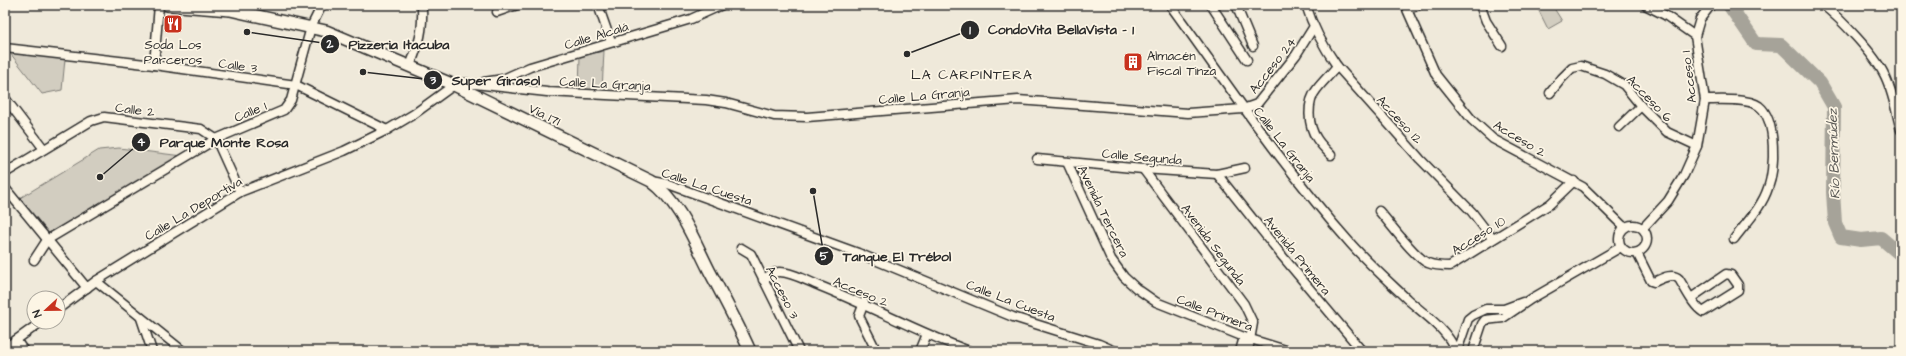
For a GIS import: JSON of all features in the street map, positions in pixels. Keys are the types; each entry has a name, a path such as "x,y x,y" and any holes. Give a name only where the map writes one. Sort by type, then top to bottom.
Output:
{"main road":[{"name":"Vía 171","path":"167,5 230,7 326,31 454,85 651,181 658,186 671,202 685,223 750,351"}],"street":[{"path":"154,65 159,5"},
{"name":"Calle 1","path":"47,240 216,139 284,110 291,100 311,27 322,5"},
{"path":"410,66 422,34 422,5"},
{"path":"497,12 517,5"},
{"path":"598,5 611,42"},
{"name":"Calle Alcalá","path":"475,84 503,78 517,72 611,42 691,19 722,5"},
{"path":"1170,5 1243,109"},
{"path":"1211,5 1248,60"},
{"path":"1236,5 1254,46"},
{"name":"Acceso 12","path":"1306,5 1313,28 1325,50 1337,66 1420,159 1472,212 1492,238"},
{"path":"1406,7 1419,5"},
{"path":"1480,5 1486,21 1502,46"},
{"path":"1645,5 1665,15 1695,36"},
{"name":"Acceso 1","path":"1643,228 1668,201 1684,174 1697,146 1705,100 1695,36 1700,19 1711,5"},
{"path":"1823,5 1846,26 1875,60 1884,74 1890,88 1901,130"},
{"name":"Acceso 2","path":"1406,7 1436,75 1472,120 1493,139 1583,186 1624,227"},
{"name":"Acceso 24","path":"1243,109 1257,104 1296,55 1313,28"},
{"path":"1237,42 1248,34"},
{"name":"Calle 3","path":"5,48 154,65 296,84 387,130"},
{"path":"1331,155 1316,138 1310,123 1310,106 1316,90 1337,66"},
{"name":"Acceso 6","path":"1550,93 1572,68 1581,66 1605,74 1624,85 1640,106 1667,132 1697,146"},
{"path":"517,72 514,82 518,89"},
{"name":"Calle La Granja","path":"454,85 465,83 547,92 706,100 726,103 774,116 807,117 1018,100 1188,113 1243,109 1289,170 1351,244 1407,299 1444,330 1457,351"},
{"name":"Calle La Deportiva","path":"66,303 96,282 240,192 344,151 387,130 414,114 454,85"},
{"path":"5,98 44,148"},
{"path":"1705,100 1741,101 1759,106 1767,117 1773,134 1773,154 1769,188 1760,206 1734,239"},
{"path":"1620,127 1640,106"},
{"name":"Calle 2","path":"5,173 44,148 91,121 104,117 201,129 216,139"},
{"path":"216,139 240,192"},
{"name":"Calle Segunda","path":"1037,159 1142,169 1218,174 1245,168"},
{"name":"Avenida Tercera","path":"1067,162 1111,260 1124,277 1136,288"},
{"name":"Avenida Segunda","path":"1142,169 1244,304 1253,323 1248,338"},
{"name":"Avenida Primera","path":"1218,174 1283,257 1362,351"},
{"name":"Calle La Cuesta","path":"651,181 668,184 716,200 858,253 1013,317 1099,344 1115,351"},
{"name":"Acceso 10","path":"1379,211 1418,256 1426,263 1450,266 1492,238 1550,204 1574,181"},
{"path":"5,188 87,288"},
{"path":"1634,224 1643,228 1647,237 1647,242 1642,250 1637,253 1628,253 1619,244 1619,234 1624,227 1634,224"},
{"path":"34,260 47,240"},
{"path":"1473,351 1482,324 1486,320 1503,318 1531,299 1621,247"},
{"name":"Acceso 3","path":"741,248 750,254 799,351"},
{"path":"1637,253 1651,281 1654,282 1673,275 1677,276 1692,298 1703,312 1738,290 1738,285 1731,275 1726,274 1692,298"},
{"name":"Acceso 2","path":"763,280 771,274 778,272 786,273 864,303 927,334 969,351"},
{"path":"96,282 183,351"},
{"name":"Calle Primera","path":"1136,288 1156,302 1248,338 1289,351"},
{"path":"1457,351 1468,320 1473,314 1486,309 1504,309 1531,299"},
{"path":"864,303 859,316 874,346"},
{"path":"141,317 152,351"},
{"path":"5,348 30,330"},
{"path":"920,351 927,334"},
{"path":"1240,351 1248,338"},
{"path":"1248,338 1248,351"},
{"path":"16,340 24,351"}],"shaded area":[{"path":"1536,5 1552,5 1562,21 1548,29"},
{"path":"604,51 602,91 579,89 580,56"},
{"path":"10,53 65,59 62,90 42,94"},
{"path":"119,148 182,156 49,233 20,198 99,150"}],"waterway":[{"name":"Río Bermúdez","path":"1729,5 1756,44 1781,45 1820,83 1834,107 1833,192 1835,223 1841,237 1861,240 1881,238 1901,255"}],"place":[{"name":"Soda Los Parceros","path":"173,24"},
{"name":"Pizzeria Itacuba","path":"247,32"},
{"name":"CondoVita BellaVista - 1","path":"907,54"},
{"name":"Almacén Fiscal Tinza","path":"1133,62"},
{"name":"Super Girasol","path":"363,72"},
{"name":"Parque Monte Rosa","path":"100,177"},
{"name":"Tanque El Trébol","path":"813,191"}],"district":[{"name":"LA CARPINTERA","path":"972,74"}]}
